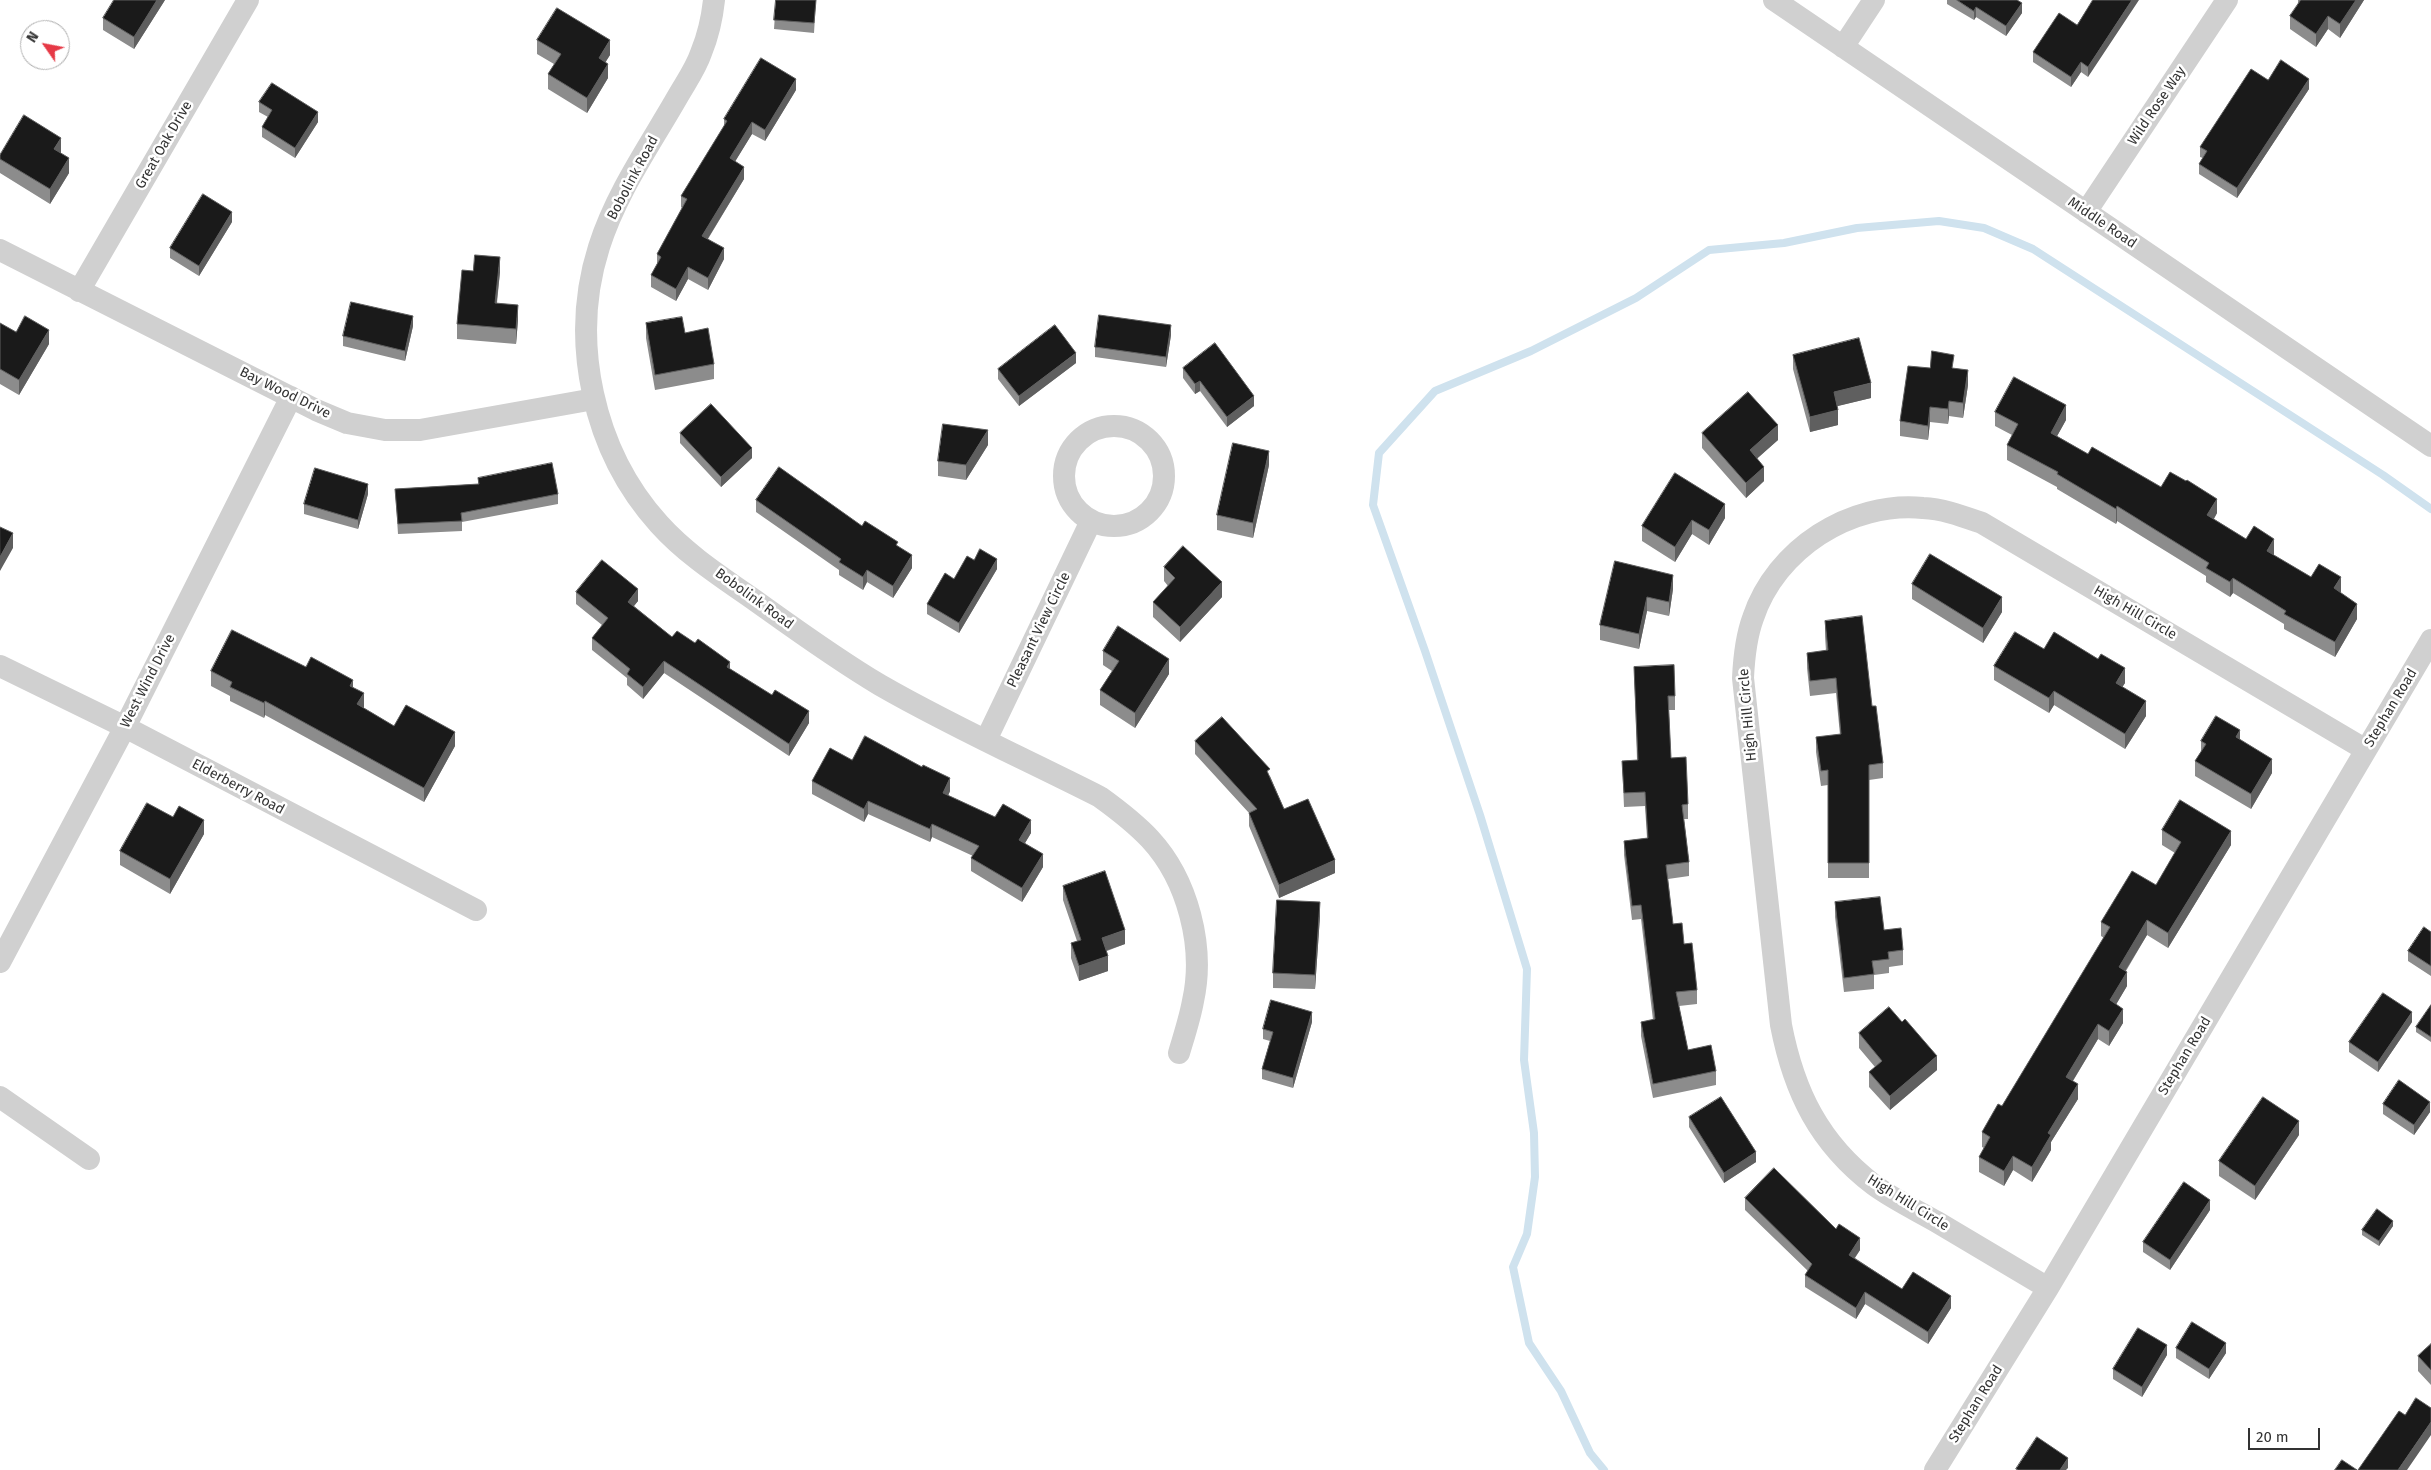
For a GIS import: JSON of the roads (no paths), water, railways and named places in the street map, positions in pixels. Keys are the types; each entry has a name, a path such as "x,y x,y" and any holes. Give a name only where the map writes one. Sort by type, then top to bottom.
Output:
{"street":[{"name":"Great Oak Drive","path":"79,291 248,0"},
{"name":"Bobolink Road","path":"714,0 710,27 700,57 614,208 599,247 590,281 586,322 587,364 594,399 610,449 630,486 658,523 688,552 818,646 882,686 1100,797 1128,817 1152,841 1171,869 1184,896 1193,928 1197,962 1194,1000 1179,1053"},
{"name":"Middle Road","path":"1774,0 2431,446"},
{"path":"1843,47 1874,0"},
{"name":"Wild Rose Way","path":"2086,212 2227,0"},
{"name":"Bay Wood Drive","path":"0,250 291,397 347,423 385,430 420,430 594,399"},
{"name":"West Wind Drive","path":"0,962 125,728 291,397"},
{"path":"1126,427 1140,433 1153,445 1162,460 1164,476 1161,493 1153,508 1140,519 1124,526 1108,526 1091,521 1078,512 1066,491 1064,467 1070,451 1080,439 1102,428 1126,427"},
{"name":"High Hill Circle","path":"2048,1288 1876,1186 1840,1153 1822,1131 1802,1098 1788,1060 1781,1025 1743,678 1745,647 1753,617 1766,589 1781,568 1806,543 1832,526 1854,517 1891,508 1922,507 1952,512 1982,523 2366,750"},
{"name":"Pleasant View Circle","path":"986,740 1091,521"},
{"name":"Stephan Road","path":"1935,1470 2048,1288 2431,640"},
{"name":"Elderberry Road","path":"0,666 125,728 476,910"},
{"path":"0,1097 89,1159"}],"waterway":[{"path":"1604,1470 1590,1453 1561,1391 1529,1343 1513,1267 1527,1234 1535,1177 1534,1133 1524,1060 1527,969 1480,815 1425,651 1373,505 1379,453 1435,391 1531,351 1636,298 1709,250 1784,243 1857,228 1939,221 1984,228 2033,249 2383,475 2431,509"}]}
